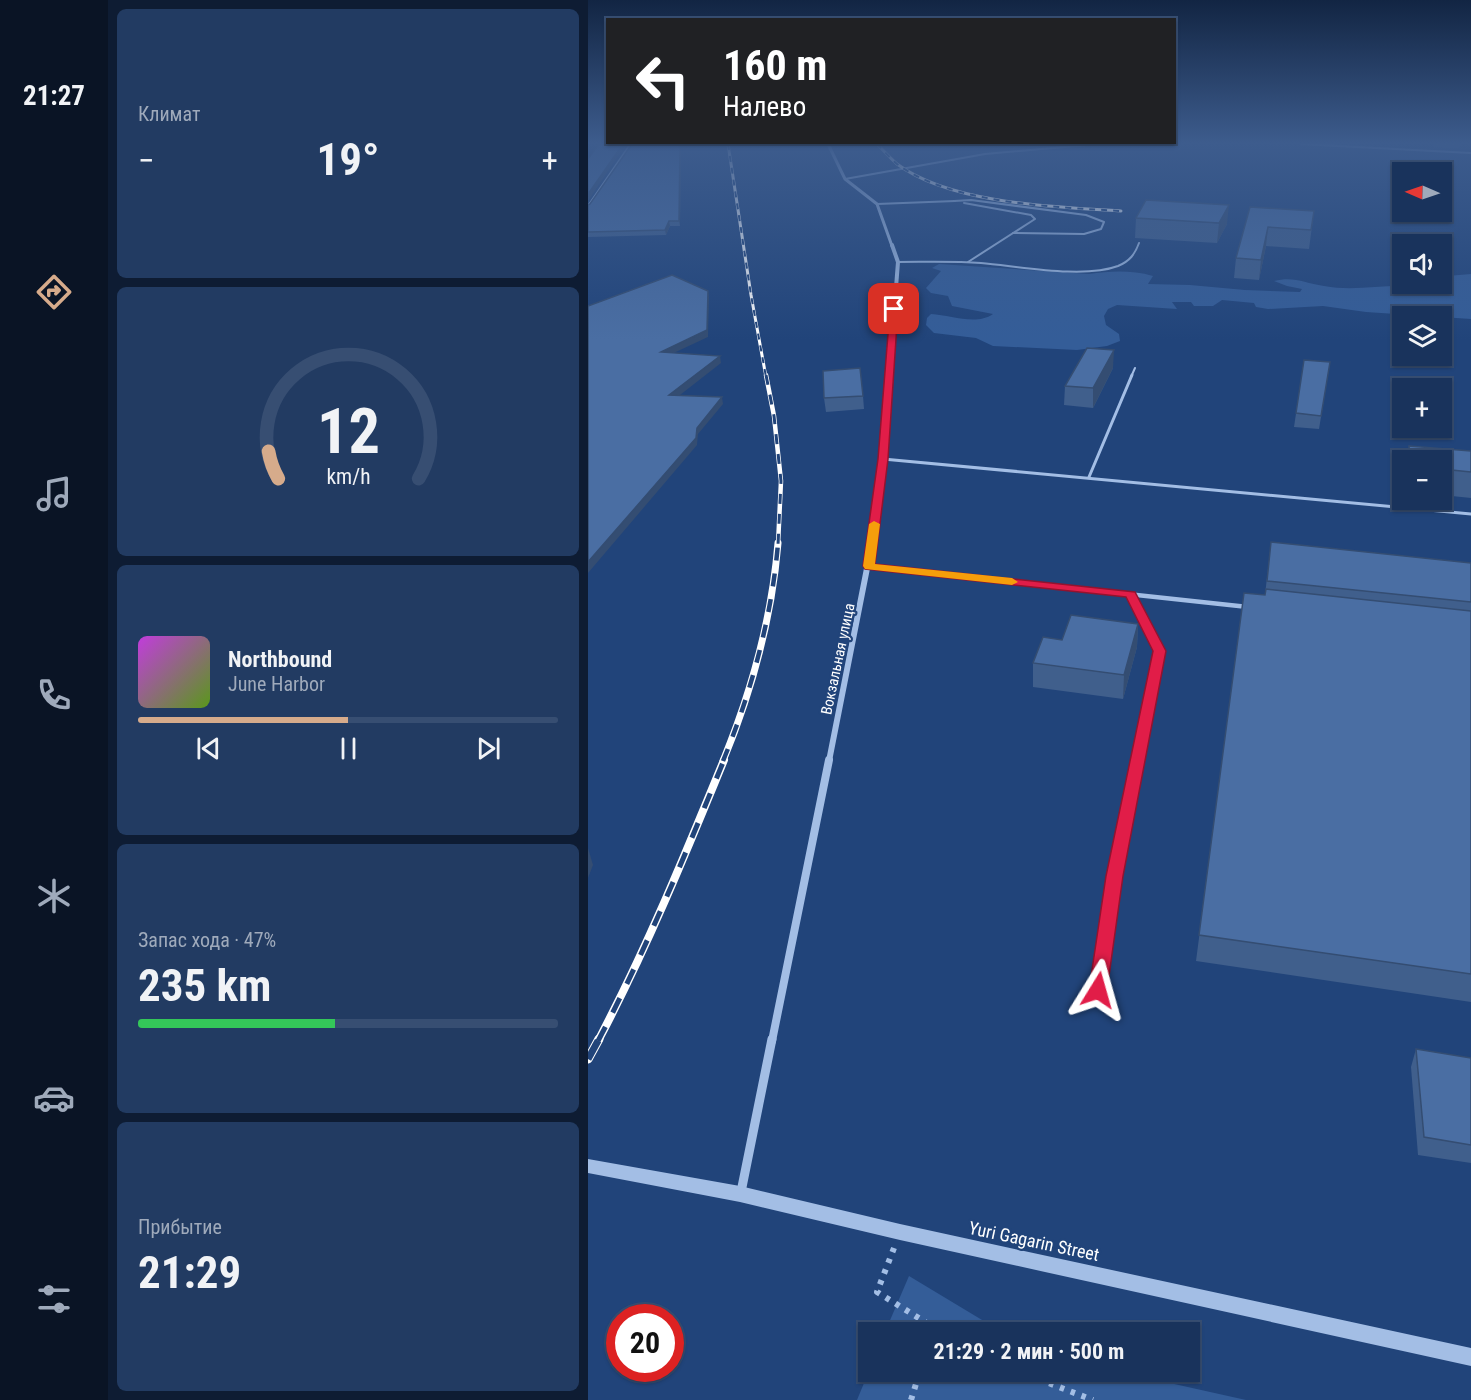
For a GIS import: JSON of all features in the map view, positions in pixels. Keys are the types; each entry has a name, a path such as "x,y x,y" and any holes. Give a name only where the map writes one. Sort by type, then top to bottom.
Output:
{"street":[{"name":"Вокзальная улица","path":"740,1194 869,566 883,459 898,262 879,209"},
{"name":"Yuri Gagarin Street","path":"588,1166 740,1194 900,1232 1471,1357"}],"lane":[{"path":"968,262 1035,219 1031,215 1000,209"},
{"path":"1013,233 1084,234 1101,229 1104,222 1086,215 1043,209"},
{"path":"898,262 968,262 1097,270 1130,260 1139,243"},
{"path":"1089,477 1135,368"},
{"path":"883,459 1471,514"},
{"path":"869,566 1260,608"},
{"path":"1116,1010 1098,990 1114,876 1159,651 1131,594"}],"path":[{"path":"900,1232 878,1292 922,1322"},
{"path":"911,1400 917,1382"},
{"path":"1046,1382 1093,1400"}],"shaded area":[{"path":"939,264 1089,274 1129,272 1153,276 1148,284 1300,292 1302,289 1274,281 1293,280 1343,288 1392,286 1392,294 1452,294 1452,276 1471,274 1471,319 1452,318 1452,306 1392,306 1392,314 1323,306 1268,309 1256,307 1254,303 1222,300 1213,306 1194,306 1191,302 1172,302 1177,309 1117,305 1108,309 1104,316 1106,325 1119,334 1120,341 1107,346 1077,350 993,346 976,338 934,333 926,325 927,318 931,314 971,320 993,314 952,306 948,296 931,293 926,288 941,271 932,268"},
{"path":"909,1276 985,1322 889,1322"},
{"path":"864,1382 1165,1382 1246,1400 857,1400"}],"building":[{"path":"588,209 679,209 679,221 669,221 665,230 588,232"},
{"path":"1141,209 1227,209 1219,223 1136,218"},
{"path":"1249,209 1314,211 1311,230 1268,227 1261,260 1236,258"},
{"path":"672,275 708,291 707,330 661,352 720,356 669,395 722,397 697,428 696,438 588,562 588,306"},
{"path":"1087,348 1114,350 1093,388 1065,386"},
{"path":"1304,360 1330,362 1321,416 1296,413"},
{"path":"860,368 863,396 824,398 823,371"},
{"path":"1409,446 1471,451 1471,472 1452,470 1452,450 1409,450"},
{"path":"1271,542 1471,563 1471,602 1267,581"},
{"path":"1266,589 1471,611 1471,974 1199,935 1244,593 1265,595"},
{"path":"1071,615 1138,624 1124,675 1033,663 1043,637 1062,640"},
{"path":"1416,1049 1471,1058 1471,1145 1424,1137"}],"railway":[{"path":"738,209 766,377"},
{"path":"1090,209 1121,211"},
{"path":"766,375 774,416 781,481 778,545"},
{"path":"723,761 743,709 759,654 771,599 778,543"},
{"path":"598,1041 649,937 724,760"},
{"path":"588,1059 599,1039"}],"slow traffic":[{"path":"874,524 869,566 1012,582"}],"route":[{"path":"894,309 883,459 869,566 1131,594 1159,651 1114,876 1098,990"}]}
